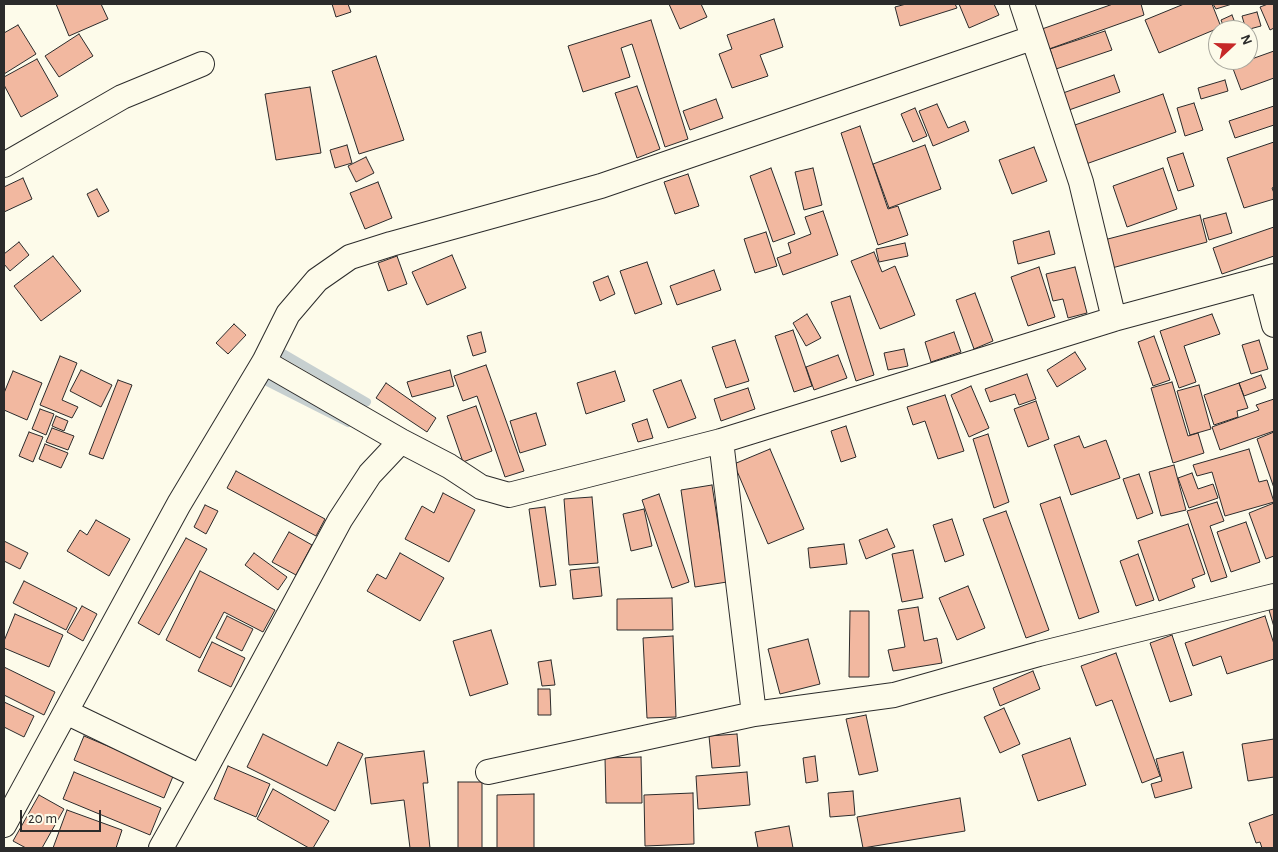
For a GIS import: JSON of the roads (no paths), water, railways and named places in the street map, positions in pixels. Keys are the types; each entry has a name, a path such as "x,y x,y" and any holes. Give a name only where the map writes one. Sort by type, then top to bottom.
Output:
{"street":[{"path":"1022,4 1081,182 1114,319"},
{"path":"4,825 179,504 264,362 288,314 316,280 350,257 401,241 601,186 1032,38"},
{"path":"4,165 122,97 202,64"},
{"path":"264,362 401,441 449,466 481,487 509,495 721,441 1114,319 1268,278 1274,325"},
{"path":"161,848 340,520 370,474 401,441"},
{"path":"721,441 754,714"},
{"path":"488,772 754,714 894,695 1039,654 1274,596"},
{"path":"66,712 201,777"}],"waterway":[{"path":"283,353 367,402"},
{"path":"267,382 348,423"}]}
